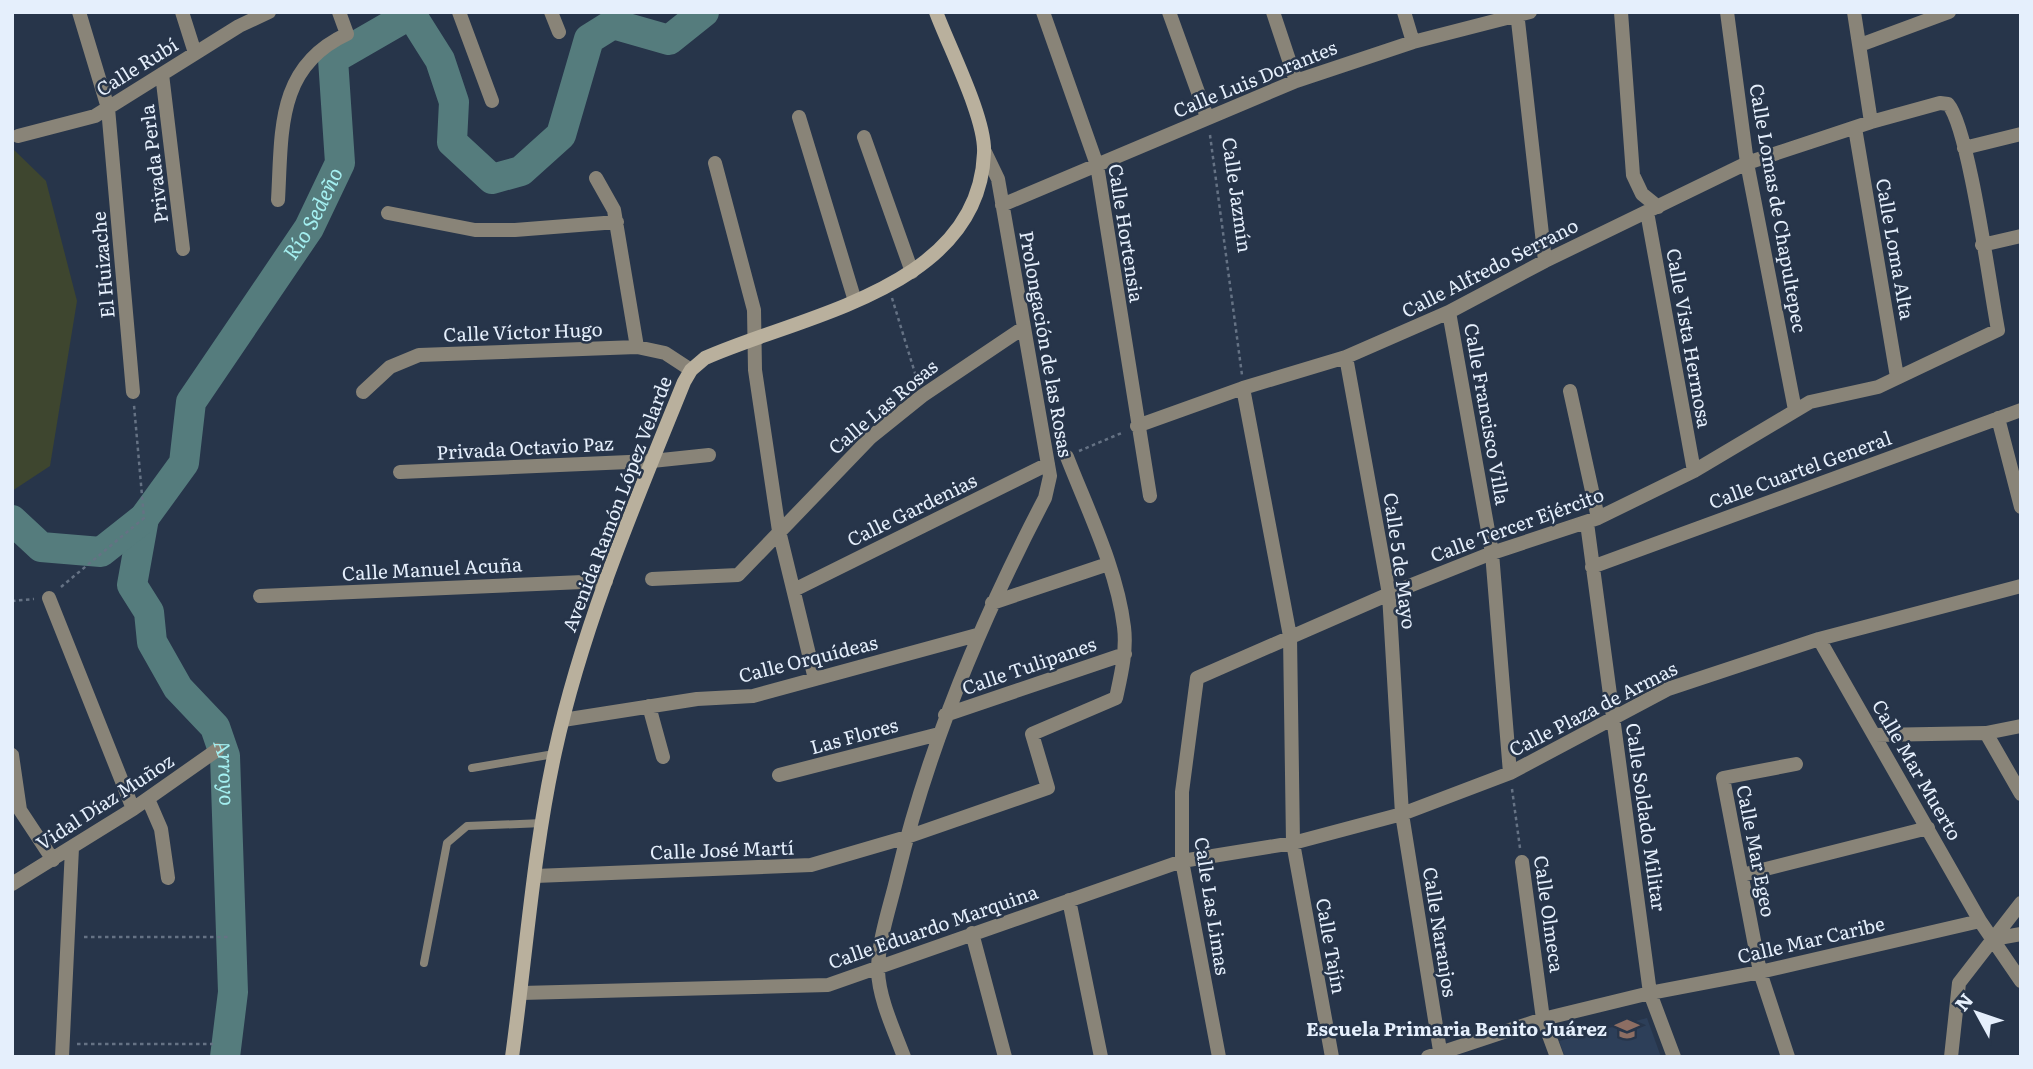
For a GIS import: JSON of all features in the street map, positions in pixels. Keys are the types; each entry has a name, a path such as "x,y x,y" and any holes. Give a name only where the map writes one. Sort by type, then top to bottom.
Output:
{"main road":[{"name":"Avenida Ramón López Velarde","path":"513,1057 535,876 562,720 586,637 606,581 652,461 691,370 705,358 889,286 912,272 955,233 971,206 985,152 981,128 936,12"}],"street":[{"name":"El Huizache","path":"79,12 108,108 133,392"},
{"path":"182,12 195,53"},
{"name":"Calle Rubí","path":"18,136 84,120 269,12"},
{"path":"278,200 281,140 292,87 310,56 325,44 347,34 340,12"},
{"path":"459,12 492,101"},
{"path":"551,12 559,32"},
{"name":"Calle Hortensia","path":"1043,12 1097,165 1150,496"},
{"name":"Calle Jazmín","path":"1169,12 1207,117"},
{"path":"1273,12 1296,81"},
{"path":"1405,12 1413,42"},
{"path":"1621,12 1633,175 1653,209"},
{"name":"Calle Lomas de Chapultepec","path":"1727,12 1747,163 1795,410"},
{"path":"1854,12 1871,122"},
{"path":"1860,45 1949,12"},
{"path":"1522,14 1545,261"},
{"name":"Calle Luis Dorantes","path":"1002,205 1296,81 1413,42 1522,14"},
{"name":"Privada Perla","path":"162,74 183,249"},
{"name":"Calle Alfredo Serrano","path":"1137,426 1243,388 1346,358 1449,313 1545,261 1747,163 1871,122 1940,103 1948,104 1953,110 1964,148"},
{"path":"799,117 855,300"},
{"name":"Calle Loma Alta","path":"1855,128 1897,377"},
{"path":"2021,134 1964,148 1982,245 2021,236"},
{"path":"864,137 912,272"},
{"name":"Prolongación de las Rosas","path":"904,1057 882,994 878,968 906,837 945,715 977,635 1045,498 1050,476 998,179 985,152"},
{"path":"715,163 754,310 755,370 779,531 815,679"},
{"path":"596,178 614,210 617,222 637,347"},
{"name":"Calle Vista Hermosa","path":"1653,209 1694,471"},
{"path":"388,213 475,230 515,230 617,222"},
{"name":"Calle Tercer Ejército","path":"1196,678 1389,594 1492,553 1592,520 1694,471 1795,410 1827,396 1863,391 1998,330 1982,245"},
{"name":"Calle Francisco Villa","path":"1449,313 1492,553 1510,773"},
{"name":"Calle Las Rosas","path":"779,531 871,437 922,396 1023,328"},
{"name":"Calle Víctor Hugo","path":"363,392 390,366 419,355 637,347 665,353 691,370"},
{"name":"Calle 5 de Mayo","path":"1346,358 1389,594 1402,814"},
{"name":"Calle Tajín","path":"1243,388 1290,636 1293,843 1332,1057"},
{"name":"Calle Soldado Militar","path":"1570,391 1592,520 1592,567 1650,993 1674,1057"},
{"name":"Calle Cuartel General","path":"1592,567 2021,410"},
{"path":"1998,418 2021,507"},
{"name":"Privada Octavio Paz","path":"400,472 652,461 709,455"},
{"path":"1067,457 1119,597 1125,629 1125,654"},
{"name":"Calle Gardenias","path":"794,590 1048,464"},
{"path":"652,579 738,575 779,531"},
{"path":"992,603 1108,564"},
{"name":"Calle Manuel Acuña","path":"260,596 606,581"},
{"name":"Calle Plaza de Armas","path":"1182,861 1293,843 1402,814 1510,773 1668,689 1819,639 2021,586"},
{"path":"49,598 134,809"},
{"name":"Calle Orquídeas","path":"562,720 697,699 753,696 977,635"},
{"name":"Calle Mar Muerto","path":"1819,639 1980,921 2021,981"},
{"name":"Calle José Martí","path":"535,876 811,865 906,837 1048,788 1032,734 1116,698 1125,654"},
{"name":"Calle Tulipanes","path":"945,715 1125,654"},
{"name":"Calle Las Limas","path":"1196,678 1182,792 1182,861 1219,1057"},
{"path":"649,706 663,757"},
{"path":"1875,735 1986,733 2021,726"},
{"path":"1986,733 2021,794"},
{"name":"Las Flores","path":"779,775 939,734"},
{"name":"Vidal Díaz Muñoz","path":"12,884 134,809 217,750"},
{"path":"12,755 20,810 53,860"},
{"name":"Calle Mar Egeo","path":"1788,1057 1760,972 1723,778 1796,764"},
{"path":"148,799 161,829 168,878"},
{"name":"Calle Naranjos","path":"1402,814 1436,1056"},
{"path":"1742,875 1928,828"},
{"path":"63,1051 72,848"},
{"name":"Calle Eduardo Marquina","path":"521,993 828,985 1182,861"},
{"name":"Calle Olmeca","path":"1522,862 1543,1019 1557,1057"},
{"path":"1069,900 1101,1057"},
{"path":"1947,1056 1959,983 2021,904"},
{"name":"Calle Mar Caribe","path":"1436,1056 1543,1019 1980,921"},
{"path":"972,933 1005,1057"},
{"path":"1993,939 2021,934"}],"lane":[{"path":"472,768 554,754"},
{"path":"424,963 447,842 467,826 543,823"}],"path":[{"name":"Calle Jazmín","path":"1207,117 1243,388"},
{"path":"889,286 922,396"},
{"path":"12,601 49,598 144,517 133,392"},
{"path":"1067,457 1137,426"},
{"name":"Calle Olmeca","path":"1510,773 1522,862"},
{"path":"70,937 229,937"},
{"path":"63,1051 213,1044"}],"shaded area":[{"name":"Escuela Primaria Benito Juárez","path":"1647,1018 1661,1057 1565,1057 1559,1041"}],"green space":[{"path":"12,148 46,181 77,301 50,466 12,491"}],"waterway":[{"name":"Río Sedeño","path":"12,520 41,547 101,552 144,518 184,463 191,402 309,228 340,163 333,59 411,14 440,60 454,102 452,142 492,179 521,171 561,135 589,39 613,24 669,40 704,12"},
{"name":"Arroyo","path":"144,518 132,585 149,612 152,642 178,688 215,727 225,756 233,992 225,1057"}],"place":[{"name":"Escuela Primaria Benito Juárez","path":"1627,1029"}]}
